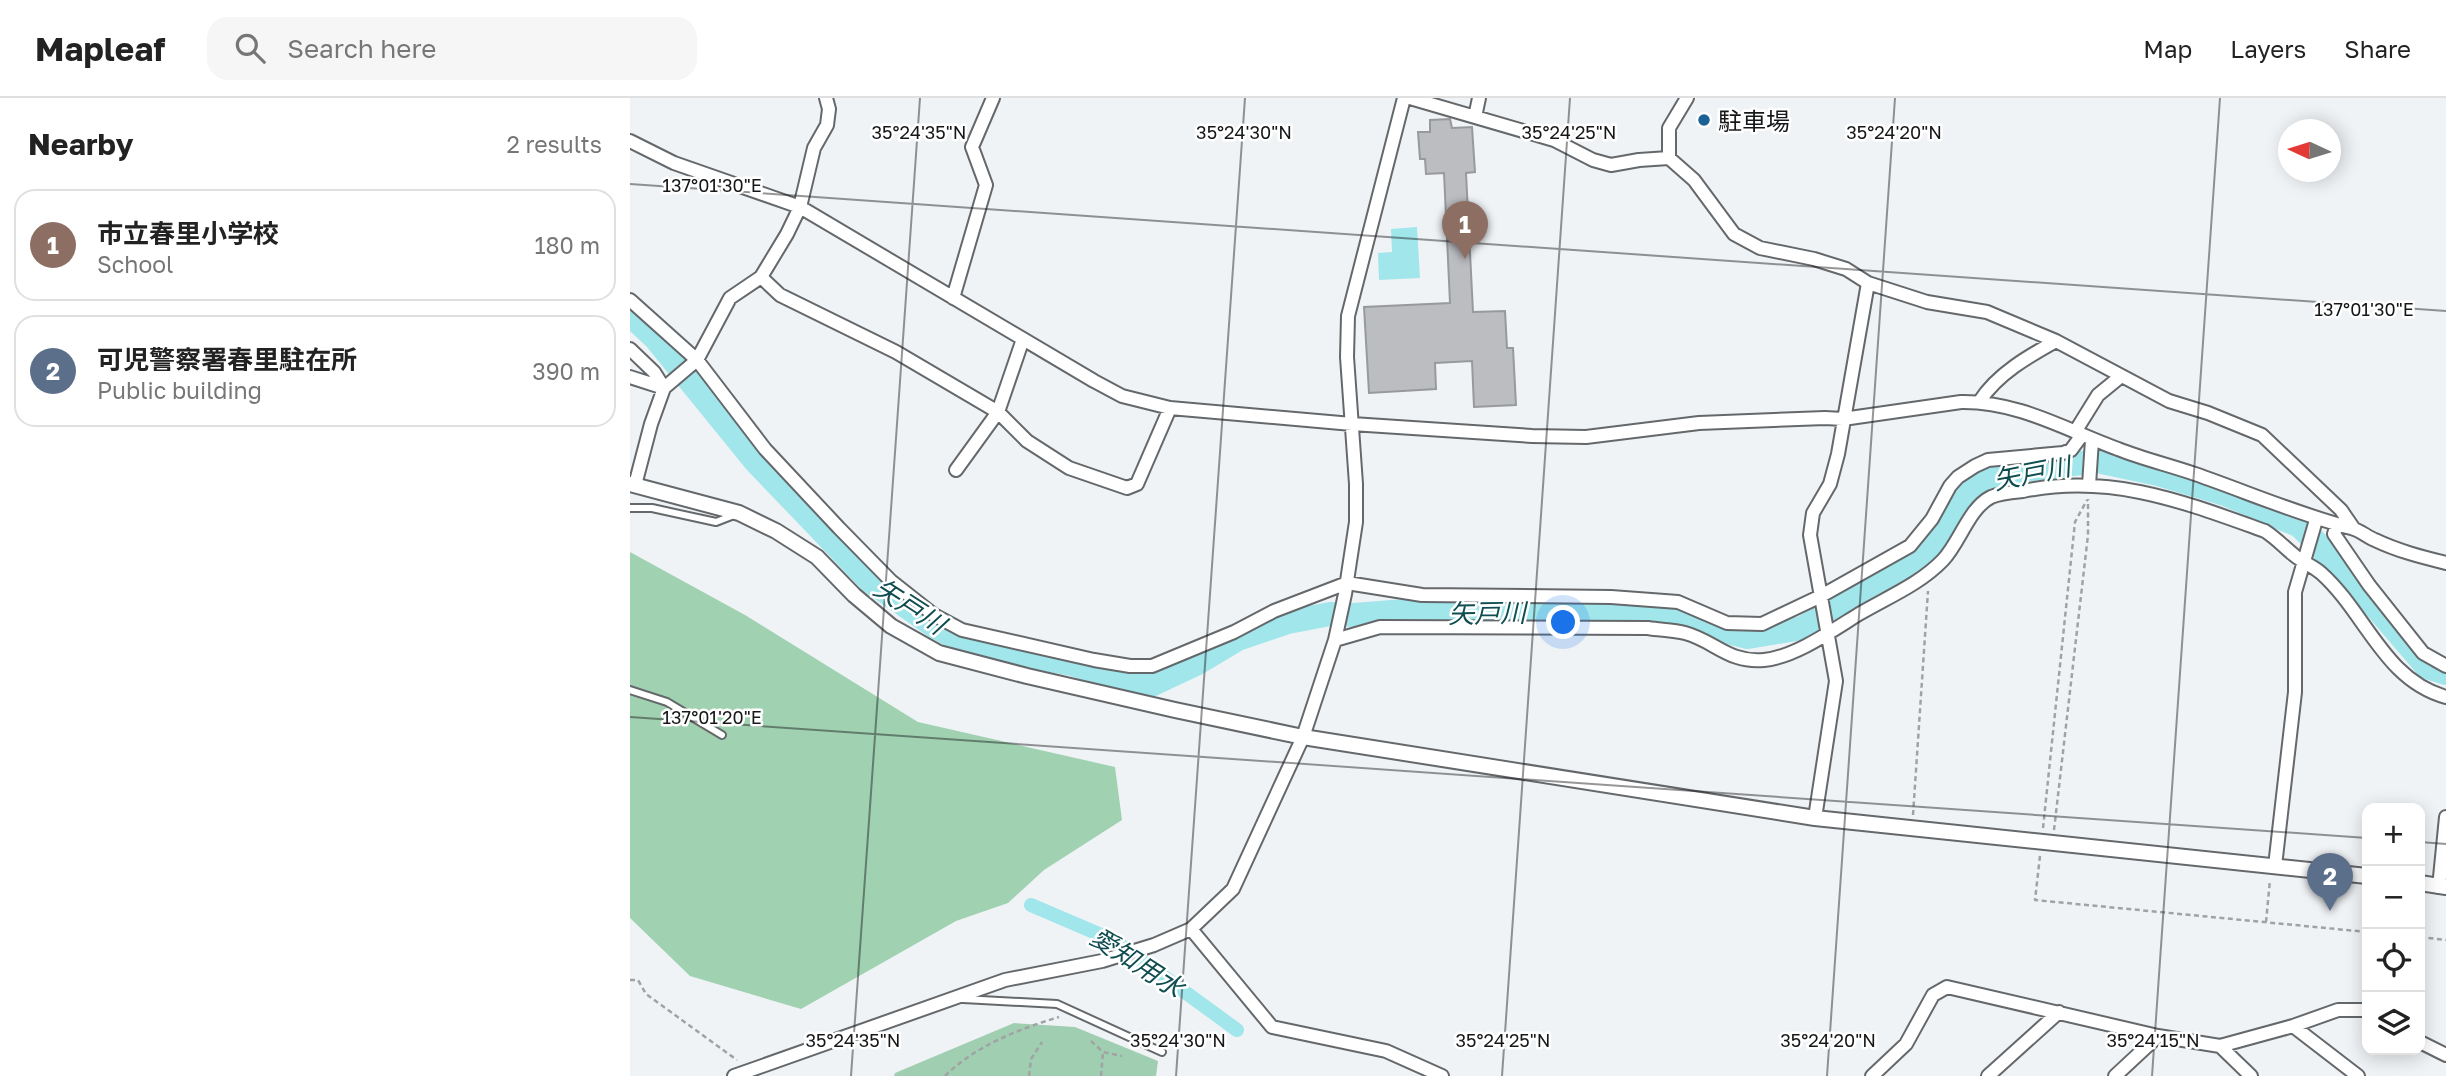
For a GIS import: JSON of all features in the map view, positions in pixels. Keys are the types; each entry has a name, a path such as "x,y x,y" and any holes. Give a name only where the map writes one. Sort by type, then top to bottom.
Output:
{"street":[{"path":"827,98 827,125 814,148 800,207 787,234 761,277 730,298 697,360 664,388 632,485 739,513 776,531 817,557 854,595 891,626 939,653 1027,676 1303,737 1815,818 2362,875"},
{"path":"953,298 986,185 972,147 993,98"},
{"path":"734,1076 751,1074 950,998 1005,981 1102,961 1154,945 1192,929 1233,889 1303,737 1335,640 1356,522 1347,357 1348,316 1404,98"},
{"path":"1410,98 1554,140 1593,160 1611,165 1669,158 1694,180 1734,234 1760,248 1814,259 1846,269 1868,283 1927,302 1987,312 2056,341 2169,401 2208,413 2262,435 2341,510 2354,529"},
{"path":"1475,117 1479,98"},
{"path":"1669,158 1669,128 1687,98"},
{"path":"630,141 674,163 800,207 1094,381 1122,396 1170,408 1352,424 1586,437 1699,423 1843,419 1980,401 2006,406 2316,520 2354,529 2373,540 2446,563"},
{"path":"761,277 780,295 896,352 998,412 1027,441 1069,468 1127,488 1137,484 1170,408"},
{"path":"1815,818 1836,681 1810,535 1813,513 1830,484 1838,454 1868,283"},
{"path":"630,300 697,360 765,449 891,581 934,615 962,630 1130,666 1152,666 1234,632 1309,596 1346,589 1422,595 1611,597 1678,602 1727,623 1762,624 1821,596 1910,546 1931,519 1950,486 1975,466 1988,460 2071,450 2083,436 2098,395 2120,377"},
{"path":"956,470 998,412 1023,339"},
{"path":"1980,401 1987,390 2009,371 2056,341"},
{"path":"630,349 654,372 664,388"},
{"path":"630,377 664,388"},
{"path":"2083,436 2089,485"},
{"path":"1335,640 1380,628 1648,628 1687,634 1734,658 1764,660 1788,653 1828,634 1920,579 1943,560 1958,542 1975,512 1991,497 2040,487 2089,485 2175,499 2265,531 2321,573 2400,673 2417,685 2446,697"},
{"path":"2273,866 2295,692 2295,592 2316,520"},
{"path":"2337,526 2334,534 2369,585 2423,653 2446,666"},
{"path":"2425,884 2443,887 2446,817"},
{"path":"1192,929 1272,1027 1386,1051 1442,1076"},
{"path":"1872,1076 1906,1044 1933,995 1947,987 2158,1036 2220,1046 2339,1010 2362,1010"},
{"path":"1988,1076 2059,1012"},
{"path":"2293,1026 2358,1076"},
{"path":"2122,1074 2158,1036"},
{"path":"2425,1044 2446,1055"},
{"path":"2220,1046 2251,1076"}],"lane":[{"path":"630,508 652,509 716,522 739,513"},
{"path":"630,690 667,702 722,735"},
{"path":"950,998 1057,1004 1162,1052"}],"path":[{"path":"2047,843 2075,522 2088,496 2088,535 2047,843 2035,900 2362,932"},
{"path":"1913,828 1928,598 1927,588 1920,579"},
{"path":"2266,922 2273,866"},
{"path":"2425,938 2446,940"},
{"path":"630,980 638,980 646,994 751,1074"},
{"path":"946,1076 955,1066 986,1046 1014,1033 1076,1012"},
{"path":"1091,1041 1103,1052 1122,1056"},
{"path":"1029,1076 1031,1059 1042,1042"},
{"path":"1101,1076 1103,1052"}],"green space":[{"path":"630,552 745,615 918,722 1115,767 1122,820 1044,870 1008,903 956,921 801,1009 690,976 630,918"},
{"path":"1014,1023 1075,1027 1158,1061 1156,1076 894,1076 895,1073"}],"water":[{"path":"1417,227 1420,278 1379,280 1378,253 1392,252 1391,229"}],"building":[{"path":"1450,119 1452,128 1472,127 1475,172 1466,173 1473,312 1505,311 1507,348 1513,348 1516,405 1474,407 1472,361 1435,363 1436,389 1369,393 1364,307 1450,303 1444,173 1426,174 1425,159 1420,159 1418,132 1430,132 1430,120"}],"waterway":[{"name":"矢戸川","path":"630,315 655,338 755,461 870,581 934,626 971,646 1072,664 1147,687 1196,664 1238,639 1288,622 1330,614 1354,615 1417,610 1675,611 1716,629 1748,637 1802,628 1931,552 1954,511 1972,487 2002,473 2097,461 2158,474 2225,494 2300,526 2349,576 2427,667 2446,673"},
{"name":"愛知用水","path":"1031,905 1115,941 1237,1030"}],"place":[{"name":"駐車場","path":"1704,120"},
{"name":"市立春里小学校","path":"1465,259"},
{"name":"可児警察署春里駐在所","path":"2330,911"}]}
